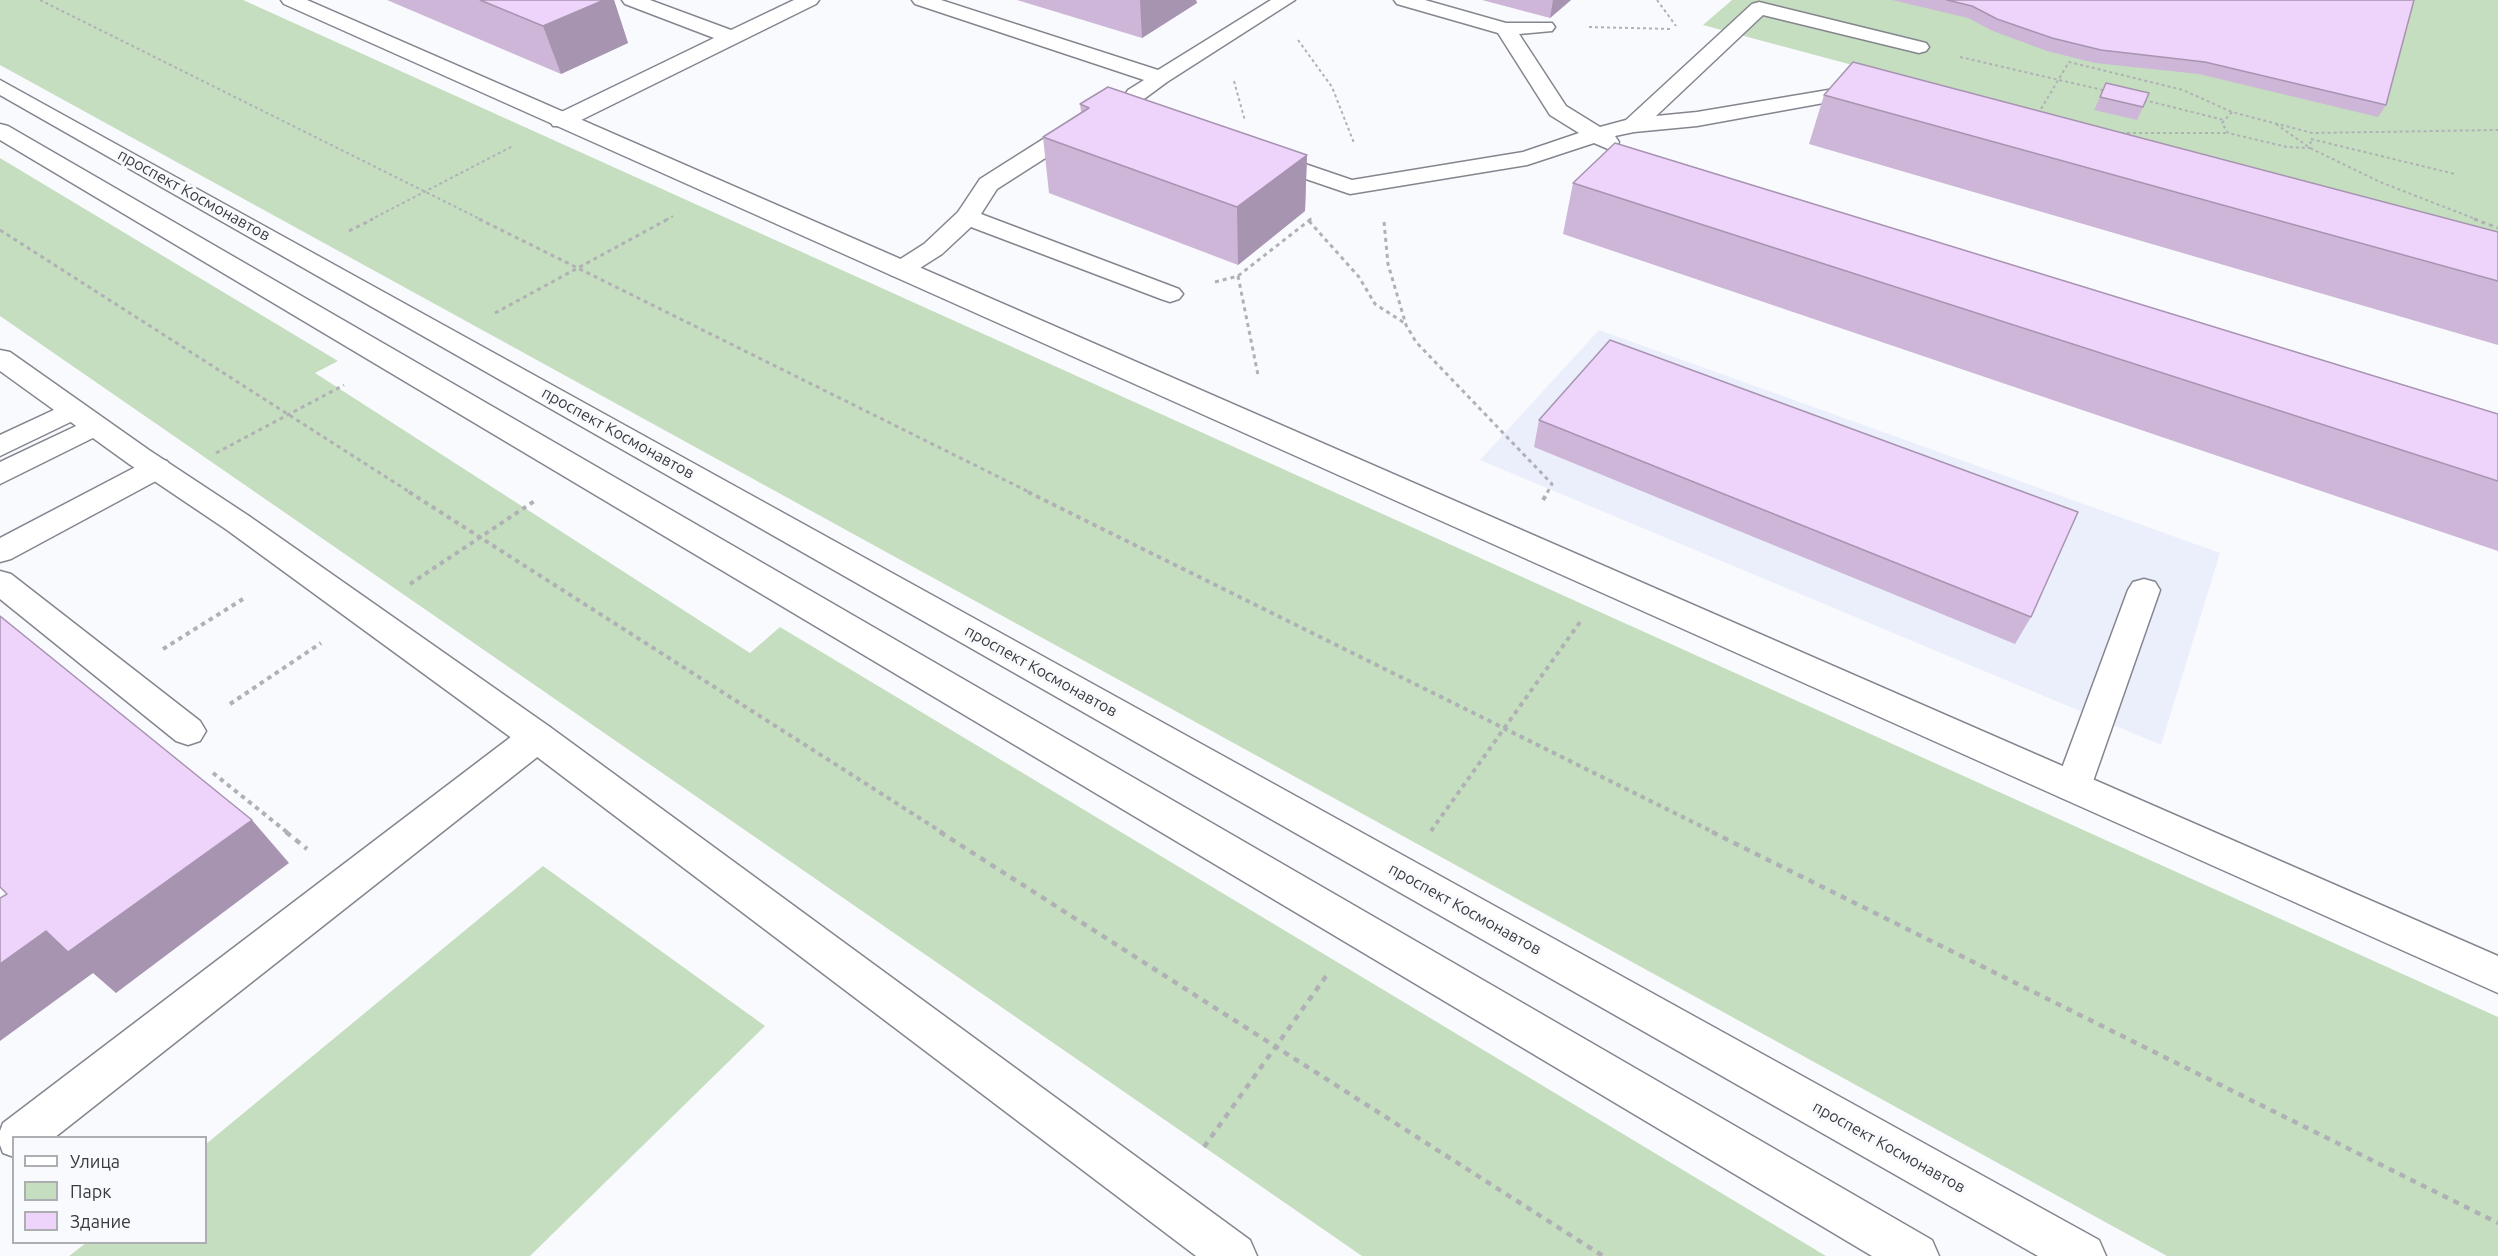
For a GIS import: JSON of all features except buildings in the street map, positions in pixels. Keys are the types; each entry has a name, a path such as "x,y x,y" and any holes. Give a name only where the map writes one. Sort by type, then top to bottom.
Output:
{"street":[{"path":"291,0 2498,975"},
{"path":"632,0 732,38"},
{"path":"561,121 809,0"},
{"path":"922,0 1160,78"},
{"path":"1404,0 1505,29 1545,27"},
{"path":"900,270 933,249 967,218 988,184 1078,127 1137,113 1136,95 1223,40 1279,1"},
{"path":"1634,125 1759,8 1919,48"},
{"path":"1505,29 1558,110 1572,109 1594,135 1624,149"},
{"name":"проспект Космонавтов","path":"0,86 2083,1256"},
{"path":"1248,151 1360,185 1527,158 1594,135 1634,125 1697,119 1840,94 1893,96"},
{"path":"0,131 1916,1256"},
{"path":"967,218 1170,294"},
{"path":"0,358 247,530 537,737 1233,1256"},
{"path":"0,447 84,418"},
{"path":"0,474 84,418"},
{"path":"0,552 157,468"},
{"path":"0,582 188,731"},
{"path":"2073,787 2144,590"},
{"path":"20,1136 537,737"}],"path":[{"path":"40,0 2498,1223"},
{"path":"1279,1 1279,14 1332,87 1353,134 1360,185 1383,215 1388,264 1406,325 1416,342 1552,484 1538,508"},
{"path":"1582,26 1678,29"},
{"path":"1223,40 1248,151"},
{"path":"1919,48 2114,93"},
{"path":"2037,115 2069,62 2183,90 2232,112 2312,133 2498,130"},
{"path":"2136,98 2224,120"},
{"path":"2228,133 2222,123 2232,112"},
{"path":"342,234 561,121"},
{"path":"2273,121 2310,148 2436,206 2498,228"},
{"path":"2117,134 2228,133 2287,147 2310,148"},
{"path":"2310,148 2312,133"},
{"path":"2311,139 2455,174"},
{"path":"1170,294 1238,276 1360,185"},
{"path":"494,314 720,190"},
{"path":"1309,221 1359,277 1376,304 1406,325"},
{"path":"0,230 1603,1256"},
{"path":"1238,276 1259,379"},
{"path":"208,458 350,382"},
{"path":"119,676 243,600"},
{"path":"1426,837 1584,617"},
{"path":"188,731 197,760 347,882"},
{"path":"1204,1147 1337,962"}],"shaded area":[{"path":"1599,330 2220,553 2161,745 1480,460"}],"green space":[{"path":"0,0 243,0 2498,1017 2498,1256 2167,1256 0,65"},
{"path":"1732,0 2498,0 2498,238 1703,25"},
{"path":"0,158 338,361 315,373 750,653 780,627 1826,1256 1362,1256 0,316"},
{"path":"543,866 765,1026 530,1256 69,1256 85,1244 207,1244 207,1143"}]}
